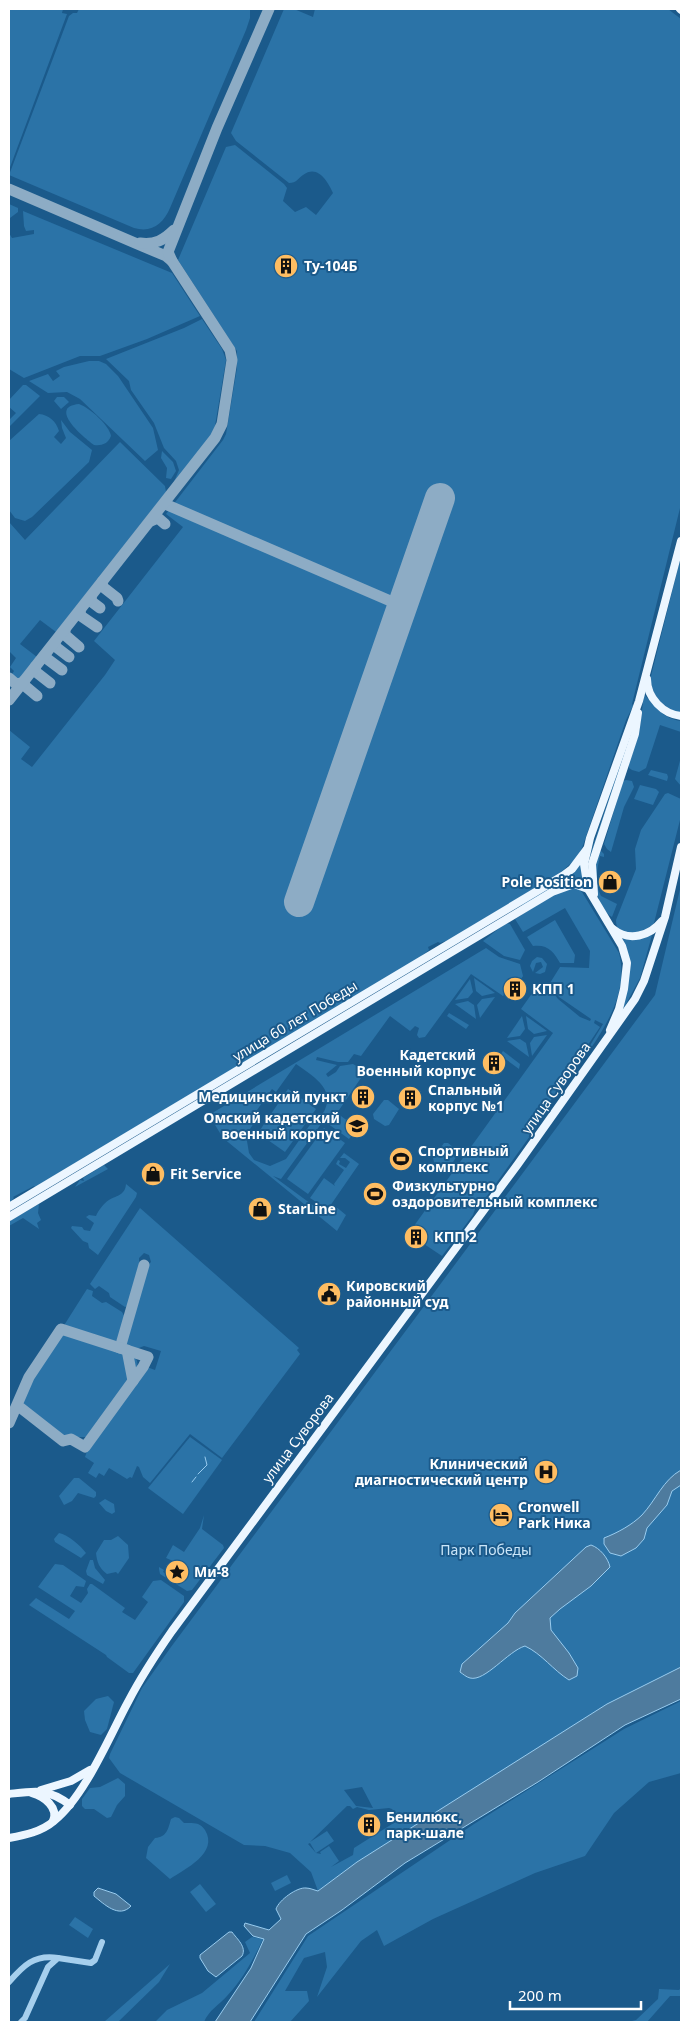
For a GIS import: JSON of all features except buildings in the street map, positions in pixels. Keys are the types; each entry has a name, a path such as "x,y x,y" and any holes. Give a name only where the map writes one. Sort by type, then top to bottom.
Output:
{"main road":[{"path":"606,1038 619,1009 627,973 625,954 588,889 584,872 587,849 639,702 681,541"},
{"path":"648,667 647,684 650,695 668,713 681,716"},
{"path":"594,899 592,864 636,734 639,702"},
{"path":"606,1038 624,1016 640,990 664,917 681,847"},
{"name":"улица 60 лет Победы","path":"9,1217 209,1092 518,907 572,869 587,849"},
{"name":"улица 60 лет Победы","path":"518,907 567,886 579,885 588,889"},
{"path":"611,927 625,936 642,935 651,931 664,917"},
{"name":"улица Суворова","path":"9,1838 38,1831 53,1822 70,1804 94,1768 142,1674 167,1638 518,1164 606,1038"},
{"name":"улица 60 лет Победы","path":"9,1207 209,1092"},
{"path":"67,1172 72,1179"},
{"path":"9,1794 38,1790 77,1779 94,1768"},
{"path":"38,1790 51,1793 70,1804"},
{"path":"28,1792 38,1794 50,1805 56,1814 53,1822"}],"street":[{"path":"9,1982 29,1962 44,1957 91,1963 95,1960 102,1942"},
{"path":"21,2022 25,2018 48,1967 58,1958"}],"green space":[{"path":"9,9 63,9 62,13 67,14 9,170"},
{"path":"79,9 250,9 250,18 246,30 170,208 164,219 151,228 134,228 9,175 69,16 77,13"},
{"path":"284,9 294,9 313,17 315,9 668,9 681,19 681,504 633,706 626,720 577,858 561,872 451,939 428,947 429,950 419,958 35,1187 13,1197 9,1203 9,730 30,747 21,759 32,767 105,675 115,660 94,641 183,527 166,514 226,434 237,368 237,351 178,260 226,147 235,145 284,184 287,188 283,201 295,212 306,207 316,215 333,193 318,173 308,172 295,182 289,183 236,141 231,133"},
{"path":"9,204 18,208 18,212 10,218 9,229"},
{"path":"23,211 172,273 200,316 147,339 100,356 80,356 24,378 9,369 9,233 12,238 34,234 34,230 26,231"},
{"path":"202,319 222,349 226,360 215,426 209,439 173,484 179,470 176,461 164,448 154,423 131,390 129,381 106,359"},
{"path":"89,361 99,361 106,364 118,376 153,428 158,450 145,461 80,399 67,392 48,393 29,381 48,374 53,381 60,376 56,371 64,367"},
{"path":"23,385 26,385 40,396 9,427 9,420 16,413 9,407 9,400"},
{"path":"57,397 64,397 69,402 61,409 54,401"},
{"path":"79,404 93,413 107,427 111,436 106,443 94,445 76,430 71,423 66,411 70,406"},
{"path":"39,414 49,417 54,421 59,431 54,437 61,444 66,438 61,420 70,432 92,450 89,462 32,517 25,521 15,518 9,510 9,441"},
{"path":"120,442 165,486 166,492 56,632 40,620 20,644 37,657 17,682 10,677 14,671 10,667 16,658 9,651 9,522 25,540"},
{"path":"162,451 173,462 176,471 171,479 166,478 167,468 161,458"},
{"path":"681,556 681,712 679,712 668,708 659,700 653,691 650,680"},
{"path":"644,694 664,715 681,721 681,732 660,725 646,768 639,772 629,768 629,763 639,734"},
{"path":"633,729 594,847 588,861 631,731"},
{"path":"681,757 681,786 675,779"},
{"path":"651,770 667,774 667,781 648,775"},
{"path":"623,781 632,781 634,787 624,807 611,852 604,844"},
{"path":"640,785 656,789 659,792 653,805 634,799"},
{"path":"668,793 681,799 681,816 654,923 645,930 632,933 625,932 617,926 616,920 636,869 635,849 641,830 665,794"},
{"path":"600,850 604,857 600,856 597,886 601,896 617,904 612,917 603,908 596,889 595,867"},
{"path":"581,863 584,883 576,881 560,884 523,906 521,903"},
{"name":"Парк Победы","path":"681,885 681,1667 607,1704 357,1862 318,1891 311,1872 290,1853 265,1846 244,1845 120,1773 109,1758 110,1754 142,1688 171,1647 655,995","holes":["362,1787 373,1808 356,1806 344,1790","347,1806 353,1809 357,1807 369,1810 389,1808 400,1819 354,1848 353,1855 331,1867 339,1861 329,1846 320,1852 321,1854 316,1853 334,1841 327,1831 310,1842"]},
{"path":"577,888 582,892 619,953 620,987 615,1003 609,1019 571,1077 603,1024 595,1020 594,1023 600,1027 549,1103 551,1105 545,1115 487,1196 478,1204 473,1215 442,1256 421,1242 423,1238 411,1230 553,1033 521,1009 533,992 531,990 535,984 546,983 558,999 580,1017 590,1021 591,1019 559,997 550,983 560,967 589,968 590,951 565,908 523,932 515,919 556,893"},
{"path":"555,920 575,955 574,963 560,963 550,950 543,946 533,946 527,937"},
{"path":"506,923 510,924 525,950 520,960 504,956 483,941"},
{"path":"652,935 640,978 619,1017 625,997 629,968 623,939"},
{"path":"486,948 499,957 520,964 523,976 520,981 516,979 514,982 510,980 505,988 508,990 503,996 471,974 425,1037 419,1038 417,1035 419,1028 415,1026 410,1031 390,1016 361,1056 354,1054 348,1062 338,1062 317,1057 316,1060 337,1065 326,1074 328,1077 336,1072 340,1066 353,1064 360,1068 358,1071 363,1075 337,1113 357,1128 349,1139 320,1118 327,1100 323,1086 296,1064 276,1092 272,1089 250,1120 254,1123 246,1135 249,1153 254,1160 270,1166 286,1159 314,1119 321,1124 281,1179 273,1176 318,1209 321,1205 310,1198 324,1178 335,1186 334,1184 344,1170 336,1164 338,1160 340,1161 339,1164 346,1168 350,1162 345,1158 340,1158 344,1153 359,1164 330,1206 333,1209 335,1206 346,1215 337,1231 223,1138 209,1115"},
{"path":"537,957 542,958 547,964 545,972 540,974 535,973 543,967 541,962 536,963 533,972 530,966"},
{"path":"474,978 495,993 482,996 476,991"},
{"path":"470,979 473,992 468,998 455,1000"},
{"path":"495,997 480,1018 477,1005 482,999"},
{"path":"468,1001 474,1005 476,1019 455,1004"},
{"path":"449,1013 469,1025 466,1029 447,1016"},
{"path":"522,1016 525,1029 520,1036 507,1038"},
{"path":"526,1016 547,1031 534,1034 528,1029"},
{"path":"547,1035 532,1056 530,1043 534,1037"},
{"path":"520,1039 526,1043 529,1057 507,1041"},
{"path":"503,1051 520,1064 519,1069 500,1055"},
{"path":"288,1089 316,1109 285,1152 258,1133"},
{"path":"384,1100 388,1100 399,1109 389,1125 385,1126 374,1119 373,1114"},
{"path":"324,1128 345,1143 308,1194 287,1179"},
{"path":"444,1143 448,1143 459,1152 449,1169 445,1170 434,1162 433,1158"},
{"path":"104,1165 108,1169 75,1187 80,1180 84,1181 83,1178"},
{"path":"126,1184 137,1193 136,1197 98,1255 71,1228 72,1226 82,1227 84,1230 90,1231 94,1223 86,1217 89,1215 96,1216 107,1201 123,1193"},
{"path":"39,1204 38,1213 41,1220 37,1223 39,1229 23,1218 9,1226 9,1221"},
{"path":"140,1208 299,1348 297,1350 300,1354 222,1458 190,1434 150,1483 143,1477 137,1466 132,1478 127,1479 109,1468 104,1476 99,1473 96,1478 88,1473 94,1463 85,1457 89,1445 144,1370 147,1367 155,1370 161,1351 144,1346 131,1351 123,1348 122,1343 146,1267 151,1262 149,1255 144,1253 139,1258 139,1270 129,1306 125,1307 110,1297 109,1293 99,1286 95,1289 90,1284"},
{"path":"87,1289 93,1291 92,1296 102,1303 106,1302 122,1312 126,1319 119,1339 113,1344 63,1327"},
{"path":"64,1335 120,1352 126,1362 127,1383 88,1437 60,1437 20,1406 25,1389 37,1366 51,1346"},
{"path":"129,1354 137,1361 137,1367 133,1376"},
{"path":"190,1437 222,1460 183,1514 148,1488"},
{"path":"74,1478 79,1478 96,1492 96,1496 94,1498 78,1493 72,1501 64,1505 59,1496"},
{"path":"105,1499 114,1504 115,1512 112,1514 106,1511 99,1503"},
{"path":"204,1515 202,1529 223,1545 224,1548 192,1590 187,1591 160,1574 159,1567 164,1570 163,1572 179,1581 187,1567 166,1558 173,1545 184,1552 200,1528"},
{"path":"59,1533 74,1541 86,1553 81,1558 55,1542 54,1539"},
{"path":"118,1536 128,1545 129,1558 118,1574 116,1572 107,1574 99,1565 96,1553 104,1540 111,1540"},
{"path":"90,1560 93,1560 95,1568 105,1580 103,1584 87,1575 86,1571"},
{"path":"170,1563 182,1570 178,1576 167,1569"},
{"path":"55,1564 63,1565 86,1581 84,1587 76,1586 70,1596 81,1603 88,1593 87,1589 92,1584 125,1608 122,1612 135,1620 148,1602 142,1597 153,1581 161,1580 184,1596 184,1602 133,1673 129,1673 106,1655 29,1605 36,1598 69,1619 75,1611 38,1587"},
{"path":"108,1696 114,1702 107,1729 101,1735 90,1732 85,1720 84,1711 96,1699"},
{"path":"681,1701 681,1773 649,1782 614,1813 585,1856 535,1873 433,1919 384,1946 377,1930 361,1941 317,1997 327,1967 325,1952 304,1958 285,1991 307,1991 309,2001 290,2022 254,2022 308,1936 474,1824 624,1729"},
{"path":"118,1778 125,1784 125,1796 117,1805 111,1817 107,1818 94,1809 85,1809 82,1806 82,1799 90,1788 100,1787"},
{"path":"175,1817 184,1823 203,1827 208,1838 208,1846 198,1859 170,1879 146,1858 148,1847 155,1838 165,1834 171,1819"},
{"path":"287,1875 291,1883 275,1891 271,1883"},
{"path":"200,1884 216,1904 206,1912 190,1892"},
{"path":"75,1917 93,1929 88,1938 69,1925"},
{"path":"252,1937 263,1939 251,1962 233,1990 211,2011 204,2022 155,2022 167,2010 202,1993 250,1953 245,1942"},
{"path":"170,1964 159,1982 118,2022 104,2022"},
{"path":"681,1988 681,1996 670,1996 647,2022 628,2022 636,2020 658,1999 659,1989 679,1990"}],"shaded area":[{"path":"681,1470 681,1485 672,1491 667,1505 647,1528 644,1539 636,1548 621,1556 610,1553 604,1544 604,1538 638,1519 669,1479"},
{"path":"591,1545 603,1554 610,1567 591,1586 550,1618 551,1630 578,1668 577,1676 569,1680 537,1653 525,1646 511,1654 490,1671 476,1678 470,1678 460,1672 462,1664 508,1623 515,1613 586,1547"},
{"path":"681,1667 681,1699 625,1725 538,1782 405,1863 306,1934 250,2022 215,2022 251,1968 264,1939 253,1936 244,1926 245,1923 269,1930 281,1919 276,1909 289,1895 302,1888 318,1891 357,1862 607,1704"},
{"path":"98,1888 116,1894 131,1906 122,1911 112,1909 94,1896 94,1892"},
{"path":"229,1932 232,1932 241,1943 243,1953 242,1956 216,1977 208,1971 200,1955"}],"waterway":[{"path":"198,1474 207,1465 205,1457"},
{"path":"192,1482 196,1477"}],"taxiway":[{"path":"9,700 215,438 222,424 232,360 230,350 168,252 217,128 269,9"},
{"path":"9,189 166,256 172,261"},
{"path":"140,243 159,241 167,237 174,230"},
{"path":"165,504 402,606"},
{"path":"151,521 158,518 165,524"},
{"path":"102,582 103,587 117,598 118,601"},
{"path":"91,597 92,602 100,608"},
{"path":"80,611 81,616 97,627"},
{"path":"65,631 65,635 79,647"},
{"path":"55,643 56,647 69,657"},
{"path":"46,654 46,658 62,670"},
{"path":"35,667 36,672 50,683"},
{"path":"9,678 16,684 22,683"},
{"path":"24,681 25,686 37,696"},
{"path":"120,1348 144,1265"},
{"path":"9,1423 29,1377 61,1329 148,1357 143,1367 85,1447 71,1439 63,1441 17,1405"},
{"path":"127,1350 133,1381"}],"runway":[{"path":"299,902 440,498"}],"place":[{"name":"Ту-104Б","path":"286,266"},
{"name":"Pole Position","path":"610,882"},
{"name":"КПП 1","path":"515,989"},
{"name":"Кадетский Военный корпус","path":"494,1063"},
{"name":"Медицинский пункт","path":"363,1097"},
{"name":"Спальный корпус №1","path":"410,1098"},
{"name":"Омский кадетский военный корпус","path":"357,1126"},
{"name":"Спортивный комплекс","path":"401,1159"},
{"name":"Fit Service","path":"153,1174"},
{"name":"Физкультурно оздоровительный комплекс","path":"375,1194"},
{"name":"StarLine","path":"260,1209"},
{"name":"КПП 2","path":"416,1237"},
{"name":"Кировский районный суд","path":"329,1294"},
{"name":"Клинический диагностический центр","path":"546,1472"},
{"name":"Cronwell Park Ника","path":"501,1515"},
{"name":"Ми-8","path":"177,1572"},
{"name":"Бенилюкс, парк-шале","path":"369,1825"}]}
